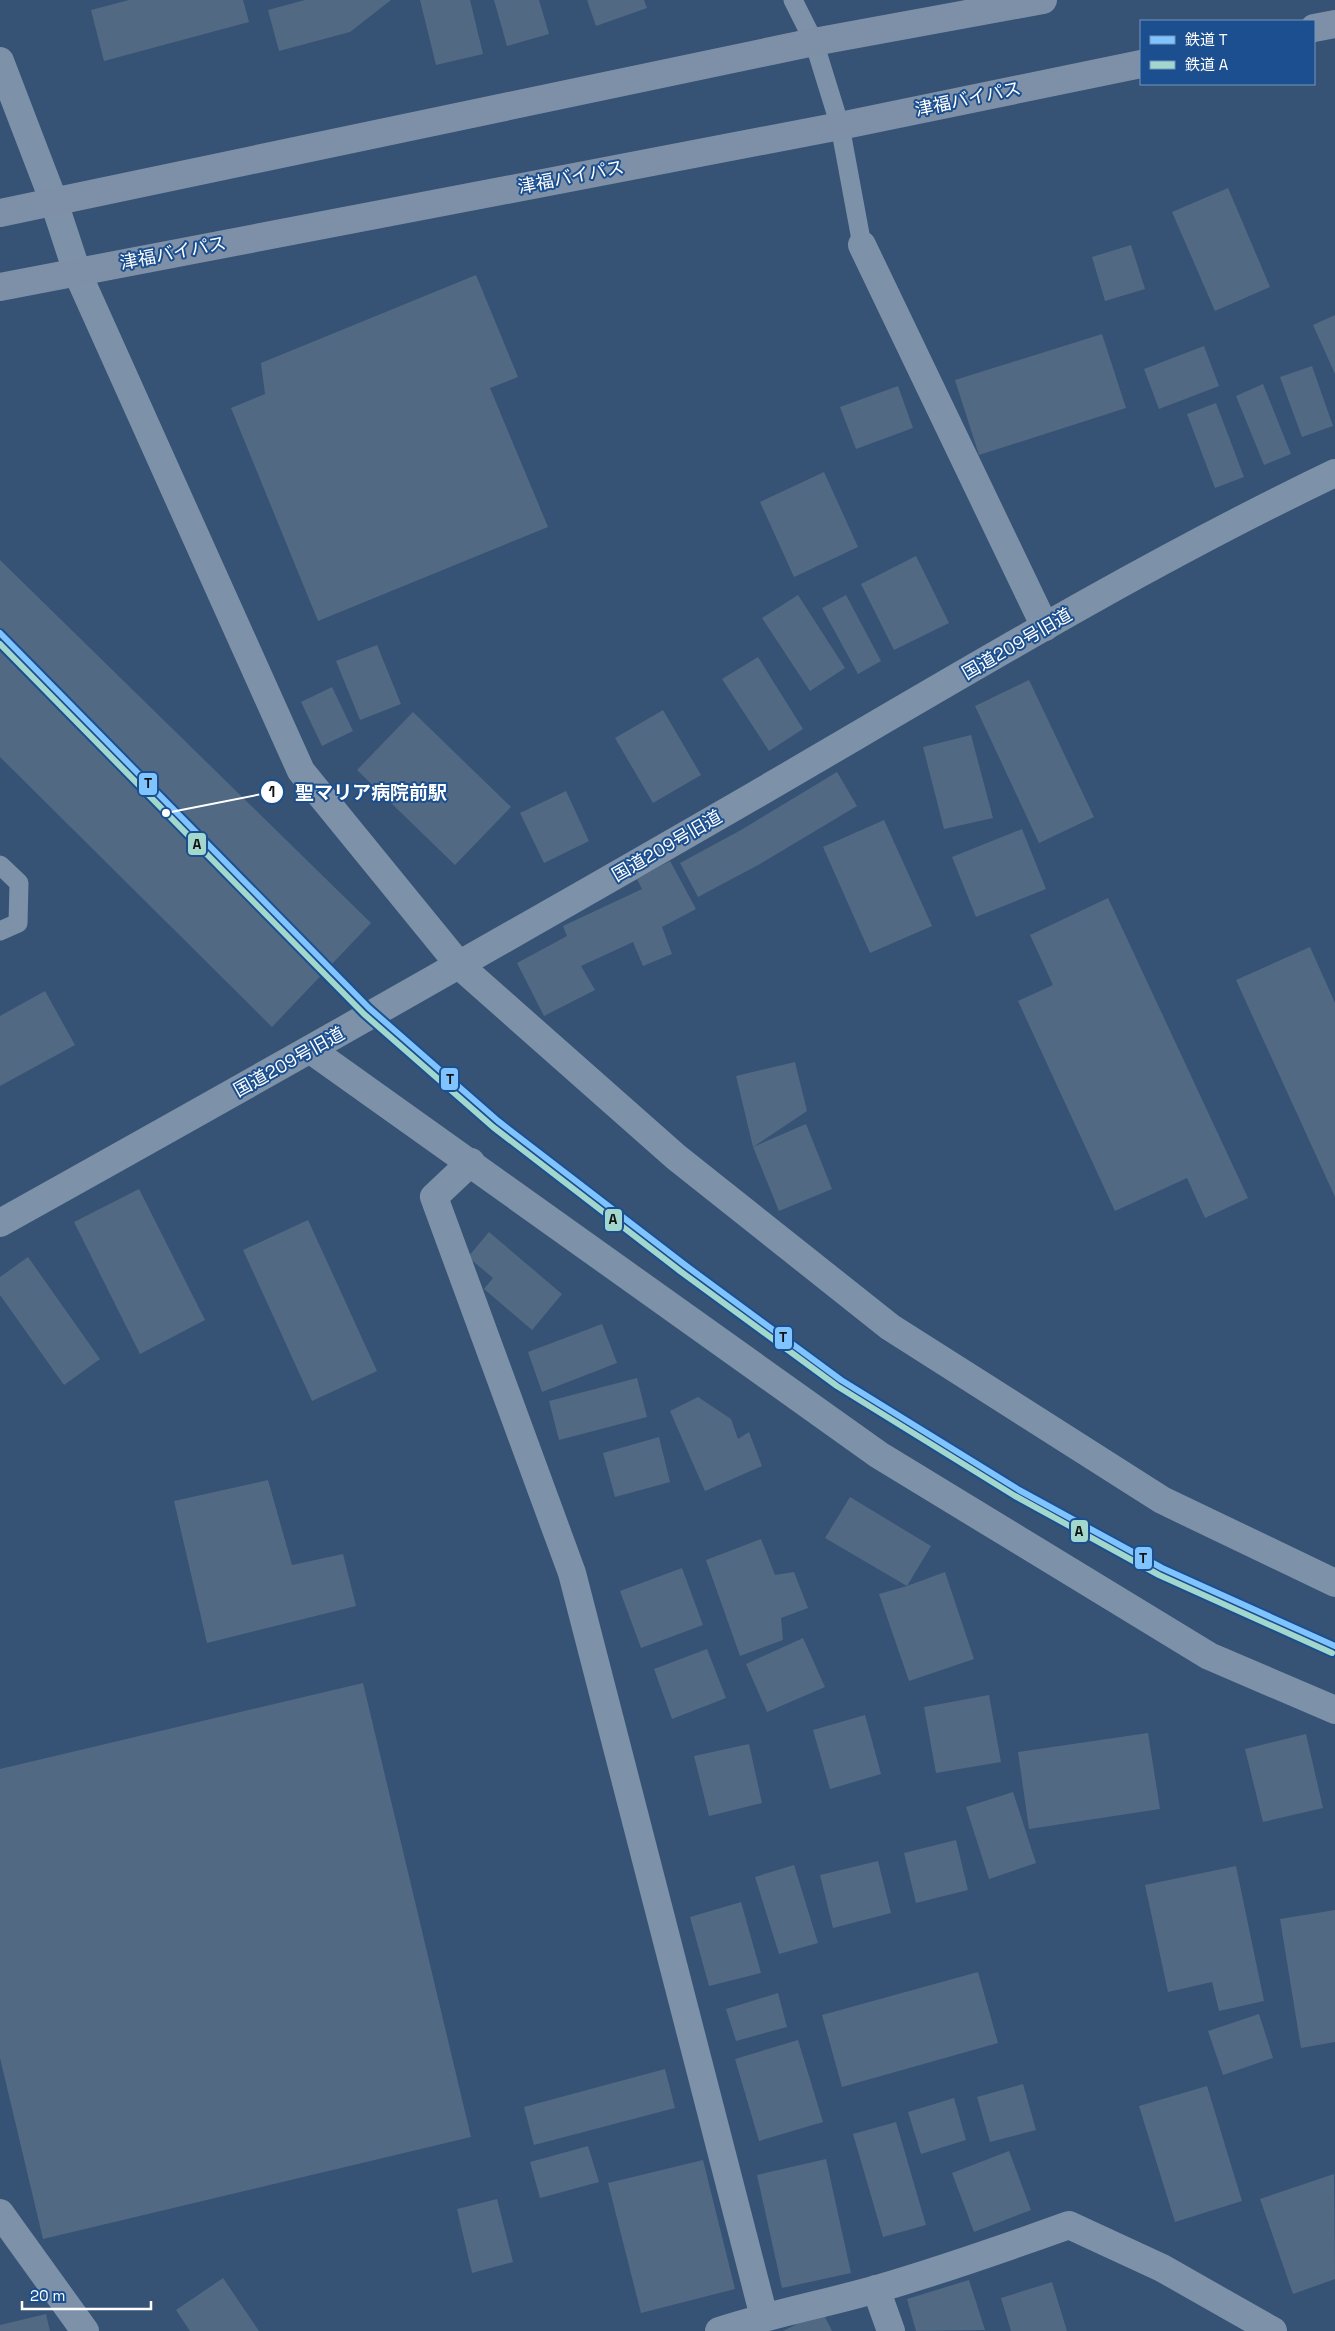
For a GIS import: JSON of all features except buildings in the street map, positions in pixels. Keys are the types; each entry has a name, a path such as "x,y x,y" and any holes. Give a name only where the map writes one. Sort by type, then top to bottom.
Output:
{"highway":[{"path":"0,213 814,42 1043,0"},
{"path":"1315,28 1335,24"},
{"name":"津福バイパス","path":"0,287 840,126 1140,64"}],"street":[{"path":"0,61 54,202 77,272 301,771 460,966 676,1157 890,1326 1162,1500 1335,1583"},
{"path":"862,245 1045,627"},
{"name":"国道209号旧道","path":"0,1223 460,966 1045,627 1270,504 1335,473"},
{"path":"310,1050 471,1162 879,1455 1209,1656 1335,1710"},
{"path":"471,1162 434,1197 572,1573 764,2316"},
{"path":"0,2213 85,2331"},
{"path":"718,2331 764,2316 876,2289 964,2262 1069,2225 1162,2268 1273,2331"},
{"path":"876,2289 891,2331"}],"lane":[{"path":"793,0 814,42 840,126 862,245"},
{"path":"0,865 18,883 18,923 0,932"}],"rail line":[{"name":"T","path":"0,633 369,1008 498,1121 685,1265 841,1380 1019,1490 1162,1568 1335,1646"},
{"name":"A","path":"0,644 364,1014 493,1127 680,1271 837,1386 1015,1496 1159,1575 1332,1653"}],"place":[{"name":"聖マリア病院前駅","path":"166,813"}]}
